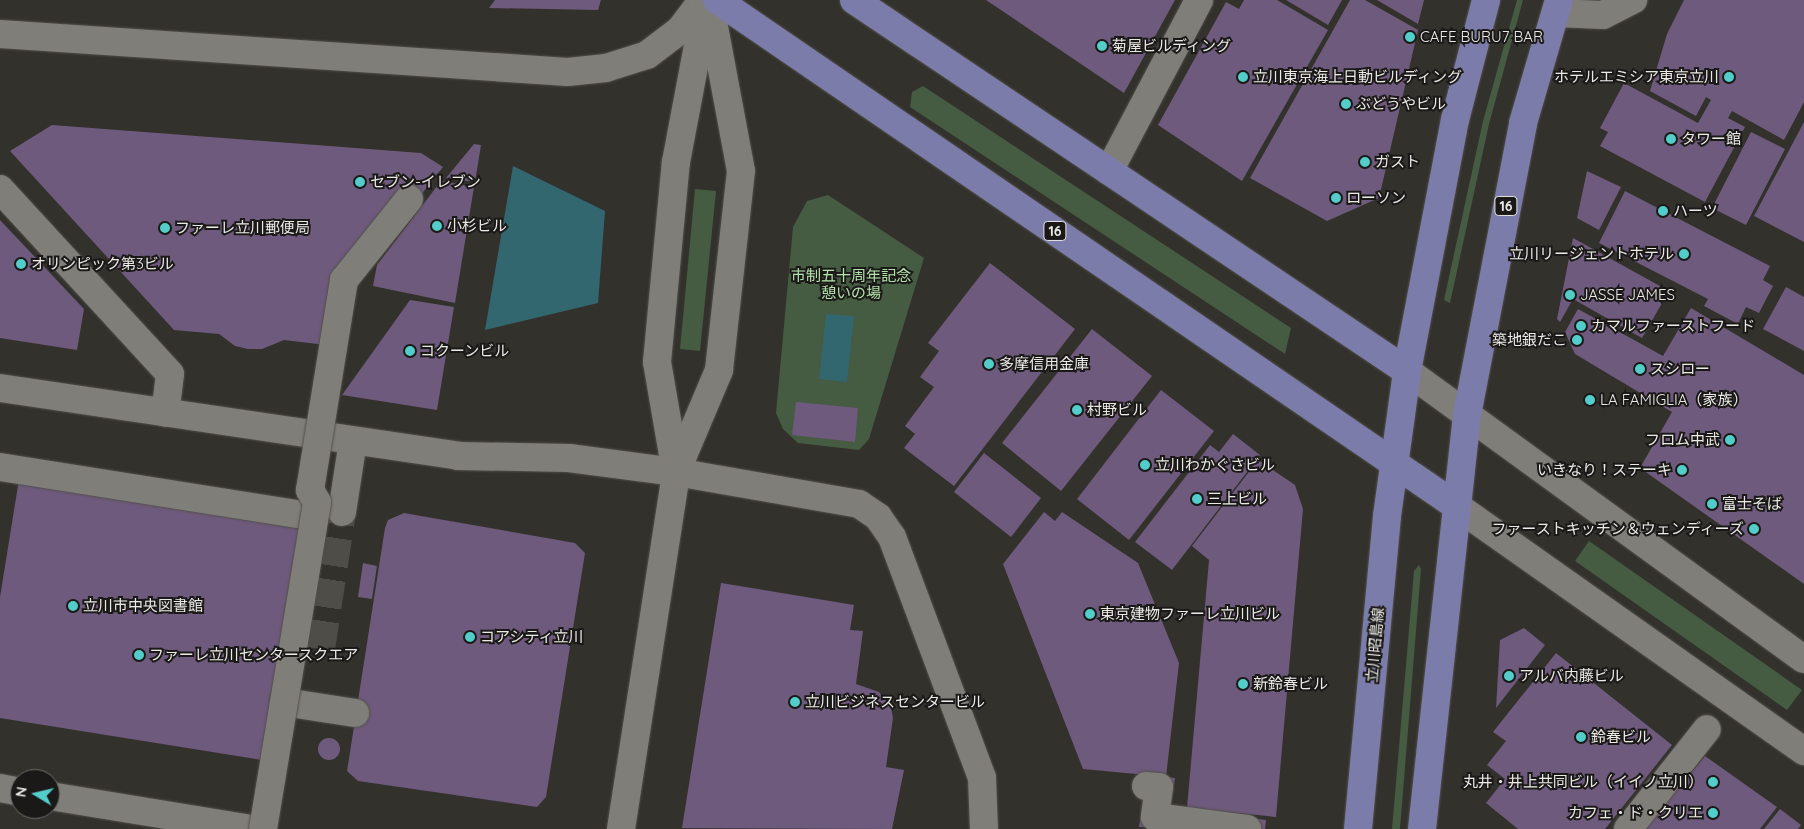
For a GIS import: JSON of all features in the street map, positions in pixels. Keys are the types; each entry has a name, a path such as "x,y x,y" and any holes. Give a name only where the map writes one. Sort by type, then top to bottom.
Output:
{"main road":[{"name":"16","path":"717,0 837,86 1394,461 1454,505 1467,415 1523,123 1557,6"},
{"path":"854,0 1407,371"},
{"name":"立川昭島線","path":"1358,829 1394,461 1407,371 1455,120 1486,0"},
{"path":"1422,829 1454,505"}],"street":[{"path":"0,34 568,72 606,68 647,55 680,30 706,0"},
{"path":"676,472 657,362 676,162 706,0"},
{"path":"621,829 676,472 720,370 741,171 706,0"},
{"path":"1109,171 1199,0"},
{"path":"1557,6 1603,15 1633,0"},
{"path":"0,189 170,374 165,413"},
{"path":"263,829 271,742 284,702 307,531 316,502 304,491 344,280 409,199"},
{"path":"1407,371 1804,659"},
{"path":"0,388 458,456 569,458 676,472 859,504 878,517 892,537 982,778 984,829"},
{"path":"342,512 353,441"},
{"path":"0,467 307,531"},
{"path":"1454,505 1804,751"},
{"path":"284,702 355,713"},
{"path":"1628,829 1708,729"},
{"path":"1146,786 1159,787 1155,816 1247,829"},
{"path":"60,798 251,829"}],"green space":[{"path":"1517,0 1523,0 1489,124 1450,303 1444,300 1483,121"},
{"path":"923,86 1291,328 1285,354 910,107 912,92"},
{"path":"695,189 716,191 700,351 680,349"},
{"name":"市制五十周年記念 憩いの場","path":"828,195 924,258 869,439 859,450 798,443 783,429 776,413 793,227 807,201"},
{"path":"1589,541 1802,690 1787,710 1575,561"},
{"path":"1419,565 1421,569 1400,829 1392,829 1414,571"}],"water":[{"path":"513,166 605,211 598,303 485,330"},
{"path":"826,314 854,316 847,382 819,379"}],"building":[{"path":"495,0 601,0 598,10 489,8"},
{"name":"菊屋ビルディング","path":"986,0 1175,0 1124,93"},
{"name":"立川東京海上日動ビルディング","path":"1244,0 1277,0 1328,30 1242,181 1158,125 1226,2 1239,9"},
{"path":"1286,0 1342,0 1328,25"},
{"name":"ぶどうやビル","path":"1350,0 1365,0 1418,30 1379,198 1327,221 1250,178"},
{"path":"1377,0 1424,0 1418,24"},
{"name":"ホテルエミシア東京立川","path":"1684,0 1804,0 1804,102 1784,140 1732,111 1728,118 1745,127 1705,202 1600,146 1608,132 1600,128 1624,83 1698,123 1711,100 1706,97 1696,116 1650,91 1667,34"},
{"path":"1804,122 1804,242 1754,216"},
{"path":"52,125 421,153 443,167 331,309 326,345 284,340 262,349 248,349 235,346 219,334 174,330 10,151"},
{"path":"1751,132 1785,149 1746,225 1712,208"},
{"path":"474,144 481,145 475,182 446,178"},
{"path":"1587,171 1621,187 1599,230 1577,218"},
{"name":"小杉ビル","path":"441,181 474,187 455,303 373,286 377,265"},
{"name":"立川リージェントホテル","path":"1625,191 1770,266 1763,280 1773,286 1759,313 1746,307 1738,324 1704,306 1708,299 1599,243"},
{"name":"オリンピック第3ビル","path":"0,220 84,309 77,350 0,338"},
{"path":"1573,238 1669,291 1642,338 1573,299 1560,322 1557,319"},
{"name":"多摩信用金庫","path":"990,263 1075,329 954,486 904,448 915,434 905,426 934,387 920,377 939,351 928,343"},
{"path":"1786,287 1804,297 1804,351 1763,329"},
{"name":"コクーンビル","path":"410,300 454,307 437,410 342,395"},
{"name":"フロム中武","path":"1691,308 1804,375 1804,584 1640,468 1672,412 1575,354 1565,332 1578,309 1663,356"},
{"name":"村野ビル","path":"1092,329 1152,376 1061,491 1002,443"},
{"name":"立川わかぐさビル","path":"1161,390 1214,431 1129,540 1077,499"},
{"path":"796,402 858,408 855,442 792,435"},
{"name":"三上ビル","path":"1233,434 1260,455 1172,570 1135,542 1210,445 1219,452"},
{"path":"984,453 1041,498 1011,537 954,492"},
{"name":"新鈴春ビル","path":"1258,460 1295,485 1303,509 1276,817 1187,808 1209,560 1192,546"},
{"name":"ファーレ立川センタースクエア","path":"21,467 302,512 262,760 0,718 0,597"},
{"name":"東京建物ファーレ立川ビル","path":"1044,512 1055,521 1062,512 1138,563 1179,663 1166,777 1175,778 1171,807 1266,820 1265,829 1139,827 1147,775 1083,769 1003,564"},
{"name":"コアシティ立川","path":"404,513 575,543 585,553 546,797 537,807 358,781 347,771 385,528 388,520"},
{"path":"363,563 377,566 372,599 358,597"},
{"name":"立川ビジネスセンタービル","path":"721,583 854,605 850,630 863,631 856,684 879,692 891,707 893,718 886,767 904,770 892,829 682,828"},
{"name":"アルバ内藤ビル","path":"1524,628 1545,645 1496,708 1500,640"},
{"name":"鈴春ビル","path":"1556,653 1672,745 1605,829 1518,829 1486,803 1505,779 1487,765 1506,741 1493,732"},
{"path":"329,738 337,741 340,749 337,757 329,760 321,757 318,749 321,741"},
{"name":"丸井・井上共同ビル（イイノ立川）","path":"1705,756 1777,807 1760,829 1645,829"},
{"path":"1780,809 1801,825 1798,829 1764,829"}],"tunnel":[{"path":"321,649 342,512"}],"place":[{"name":"CAFE BURU7 BAR","path":"1410,37"},
{"name":"菊屋ビルディング","path":"1102,46"},
{"name":"立川東京海上日動ビルディング","path":"1243,77"},
{"name":"ホテルエミシア東京立川","path":"1729,77"},
{"name":"ぶどうやビル","path":"1346,104"},
{"name":"タワー館","path":"1671,139"},
{"name":"ガスト","path":"1365,162"},
{"name":"セブン-イレブン","path":"360,182"},
{"name":"ローソン","path":"1336,198"},
{"name":"ハーツ","path":"1663,211"},
{"name":"小杉ビル","path":"437,226"},
{"name":"ファーレ立川郵便局","path":"165,228"},
{"name":"立川リージェントホテル","path":"1684,254"},
{"name":"オリンピック第3ビル","path":"21,264"},
{"name":"JASSE JAMES","path":"1570,295"},
{"name":"カマルファーストフード","path":"1581,326"},
{"name":"築地銀だこ","path":"1577,340"},
{"name":"コクーンビル","path":"410,351"},
{"name":"多摩信用金庫","path":"989,364"},
{"name":"スシロー","path":"1640,369"},
{"name":"LA FAMIGLIA（家族）","path":"1590,400"},
{"name":"村野ビル","path":"1077,410"},
{"name":"フロム中武","path":"1730,440"},
{"name":"立川わかぐさビル","path":"1145,465"},
{"name":"いきなり！ステーキ","path":"1682,470"},
{"name":"三上ビル","path":"1197,499"},
{"name":"富士そば","path":"1712,504"},
{"name":"ファーストキッチン＆ウェンディーズ","path":"1754,529"},
{"name":"立川市中央図書館","path":"73,606"},
{"name":"東京建物ファーレ立川ビル","path":"1090,614"},
{"name":"コアシティ立川","path":"470,637"},
{"name":"ファーレ立川センタースクエア","path":"139,655"},
{"name":"アルバ内藤ビル","path":"1509,676"},
{"name":"新鈴春ビル","path":"1243,684"},
{"name":"立川ビジネスセンタービル","path":"795,702"},
{"name":"鈴春ビル","path":"1581,737"},
{"name":"丸井・井上共同ビル（イイノ立川）","path":"1713,782"},
{"name":"カフェ・ド・クリエ","path":"1713,813"}]}
